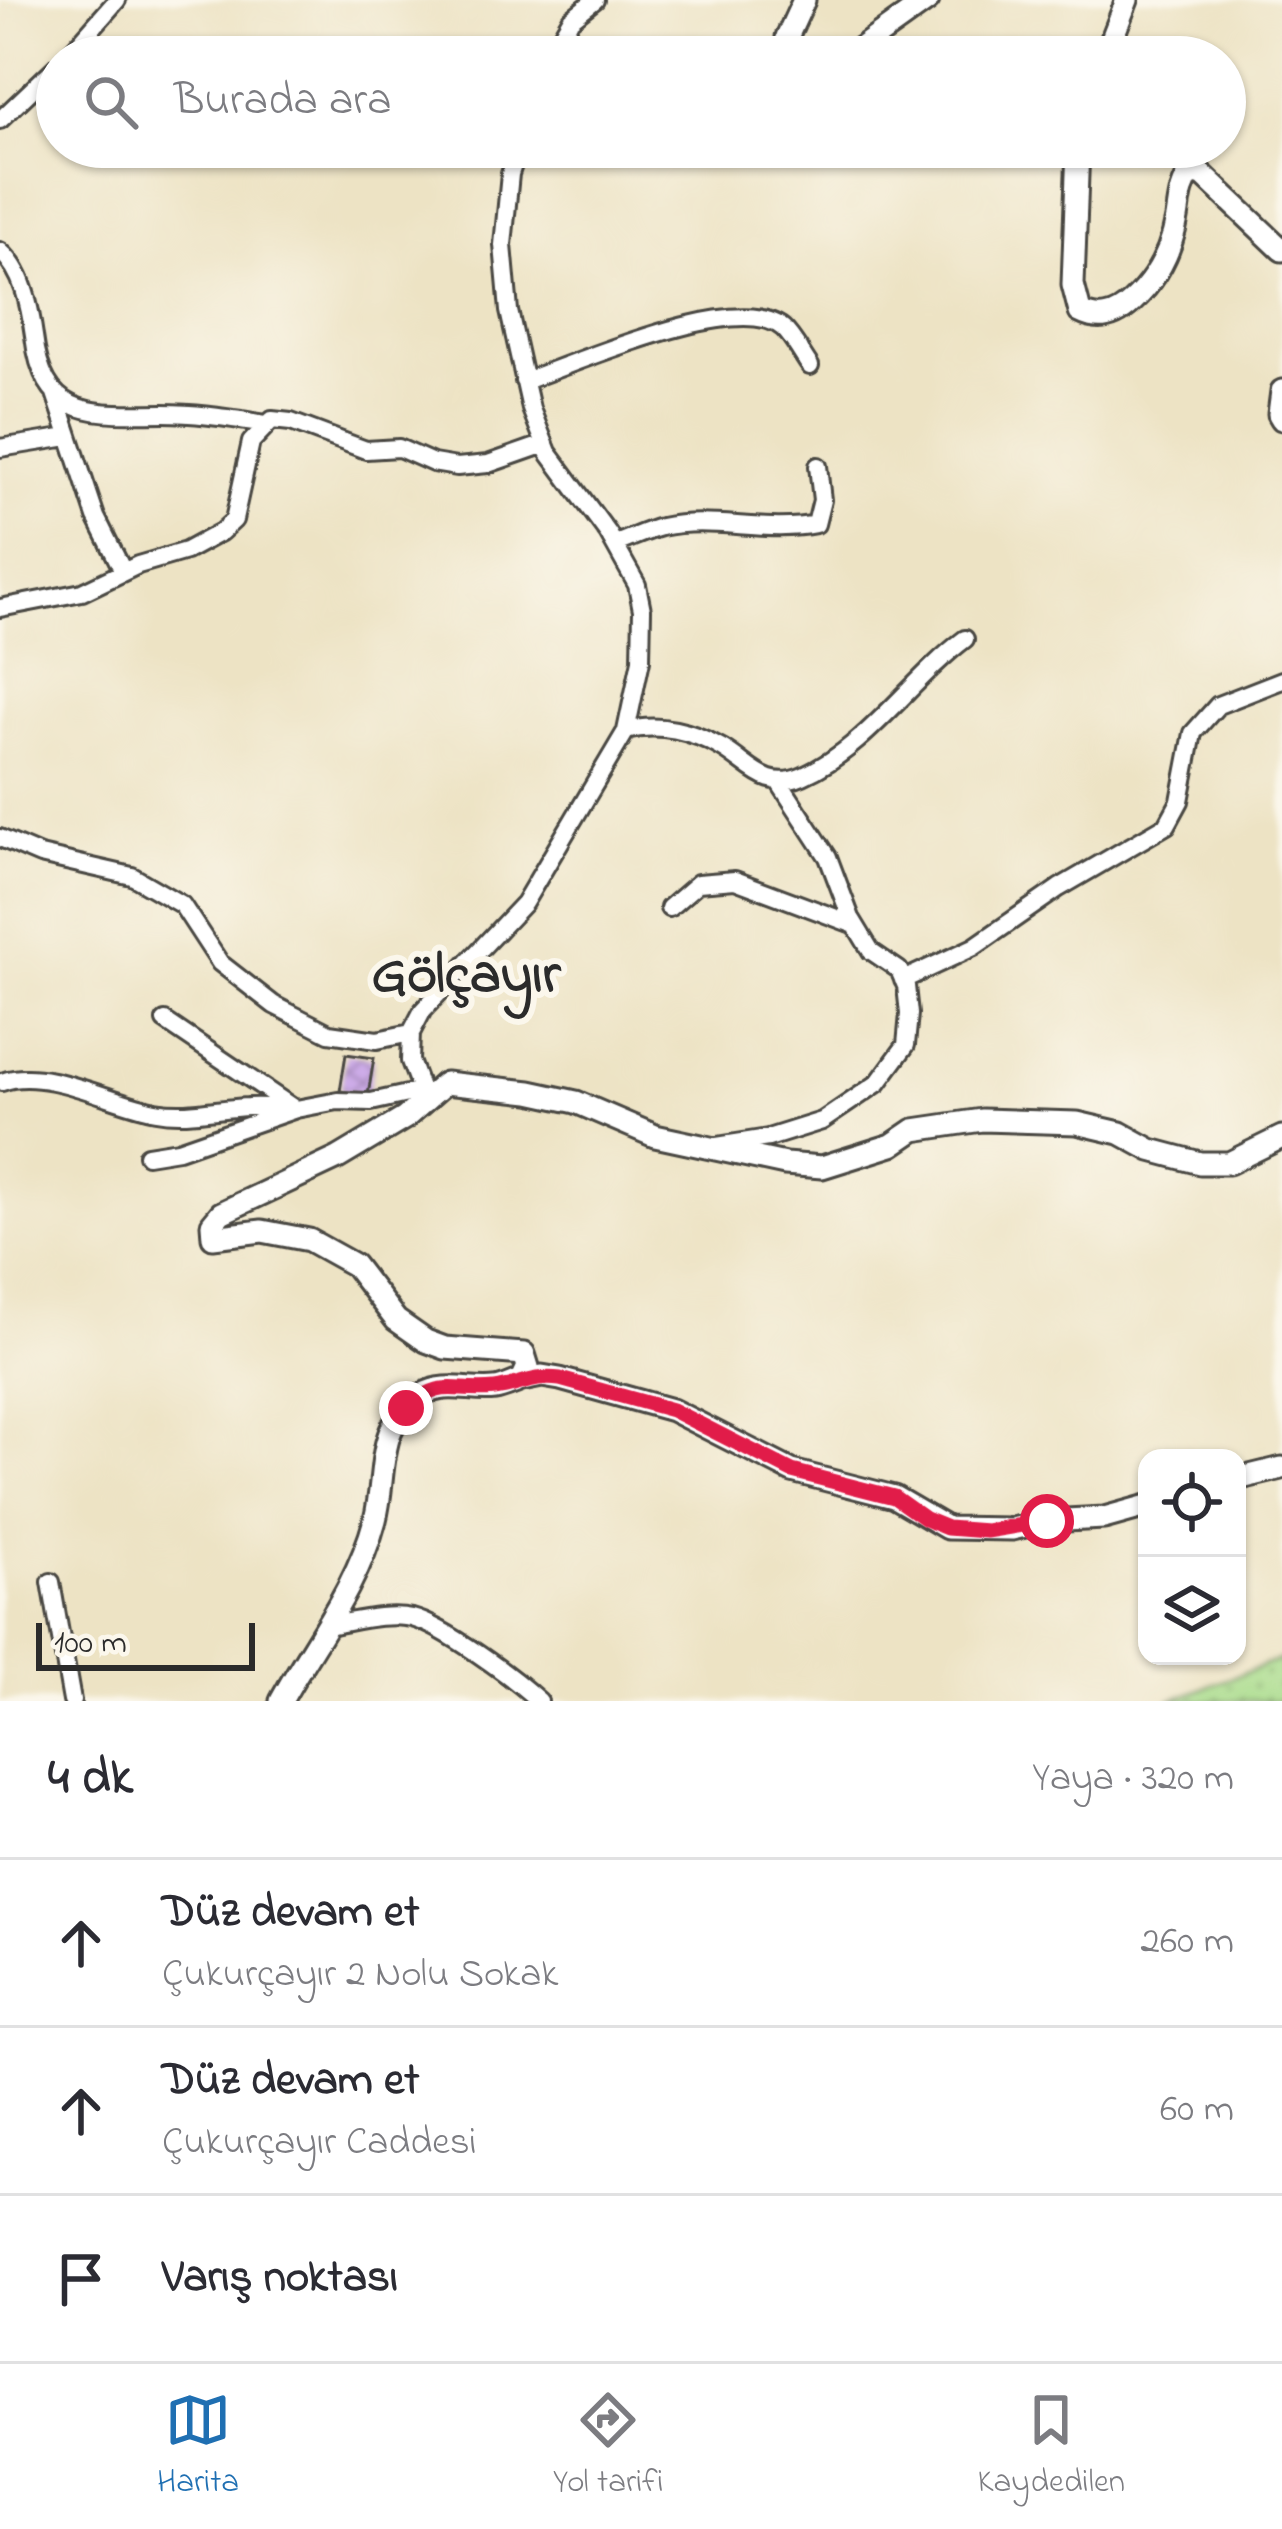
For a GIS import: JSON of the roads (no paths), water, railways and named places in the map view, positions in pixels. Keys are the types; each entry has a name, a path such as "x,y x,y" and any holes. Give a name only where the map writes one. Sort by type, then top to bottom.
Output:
{"street":[{"path":"85,36 117,0"},
{"path":"561,36 571,19 595,0"},
{"path":"787,36 804,0"},
{"path":"877,36 928,0"},
{"path":"1113,36 1127,0"},
{"path":"0,120 36,86"},
{"path":"423,1094 410,1061 411,1033 423,1010 524,903 626,731 641,660 642,610 637,585 615,544 544,444 524,381 509,311 503,245 512,168"},
{"path":"1077,168 1073,285 1079,312 1097,319 1112,315 1150,286 1169,245 1182,184 1191,172 1203,175 1282,250"},
{"path":"0,251 23,286 46,387 95,413 291,422 366,450 399,448 433,463 458,467 488,464 544,444"},
{"path":"524,381 676,328 728,315 759,316 782,328 810,366"},
{"path":"1282,391 1282,419"},
{"path":"55,393 96,517 123,571"},
{"path":"0,608 82,592 123,571 186,551 234,520 244,458 267,424"},
{"path":"0,448 68,437"},
{"path":"615,544 662,527 718,524 784,530 816,524 822,500 818,466"},
{"path":"626,731 647,725 678,730 724,749 752,772 779,782 803,776 837,754 893,706 935,661 965,639"},
{"path":"903,980 974,946 1059,888 1166,825 1180,801 1192,733 1218,706 1282,680"},
{"path":"710,1148 768,1138 821,1121 878,1083 906,1046 909,1014 903,980 898,970 871,951 855,926 828,857 779,782"},
{"path":"0,838 40,855 132,876 182,905 220,963 274,1006 329,1033 377,1040 411,1033"},
{"path":"669,908 698,883 735,880 855,926"},
{"path":"165,1021 296,1109"},
{"path":"2,1082 15,1077 71,1086 160,1112 189,1114 251,1106 296,1109"},
{"path":"147,1155 178,1150 296,1109 423,1094 446,1083 576,1102 655,1136 822,1168 892,1145 914,1130 947,1123 1077,1123 1120,1133 1176,1158 1201,1163 1229,1163 1282,1137"},
{"path":"423,1094 405,1118 302,1178 221,1213 212,1224 213,1237 262,1231 309,1240 354,1265 396,1320 426,1341 445,1348 524,1354 528,1367 522,1380"},
{"path":"281,1701 362,1560 376,1516 388,1433 423,1394 447,1387 494,1389 542,1376 672,1410 792,1471 894,1497 947,1528 1012,1529 1047,1521 1104,1518 1138,1508"},
{"path":"1246,1477 1282,1468"},
{"path":"51,1582 72,1701"},
{"path":"326,1626 411,1618 440,1630 539,1701"}],"district":[{"name":"Gölçayır","path":"466,977"}]}
